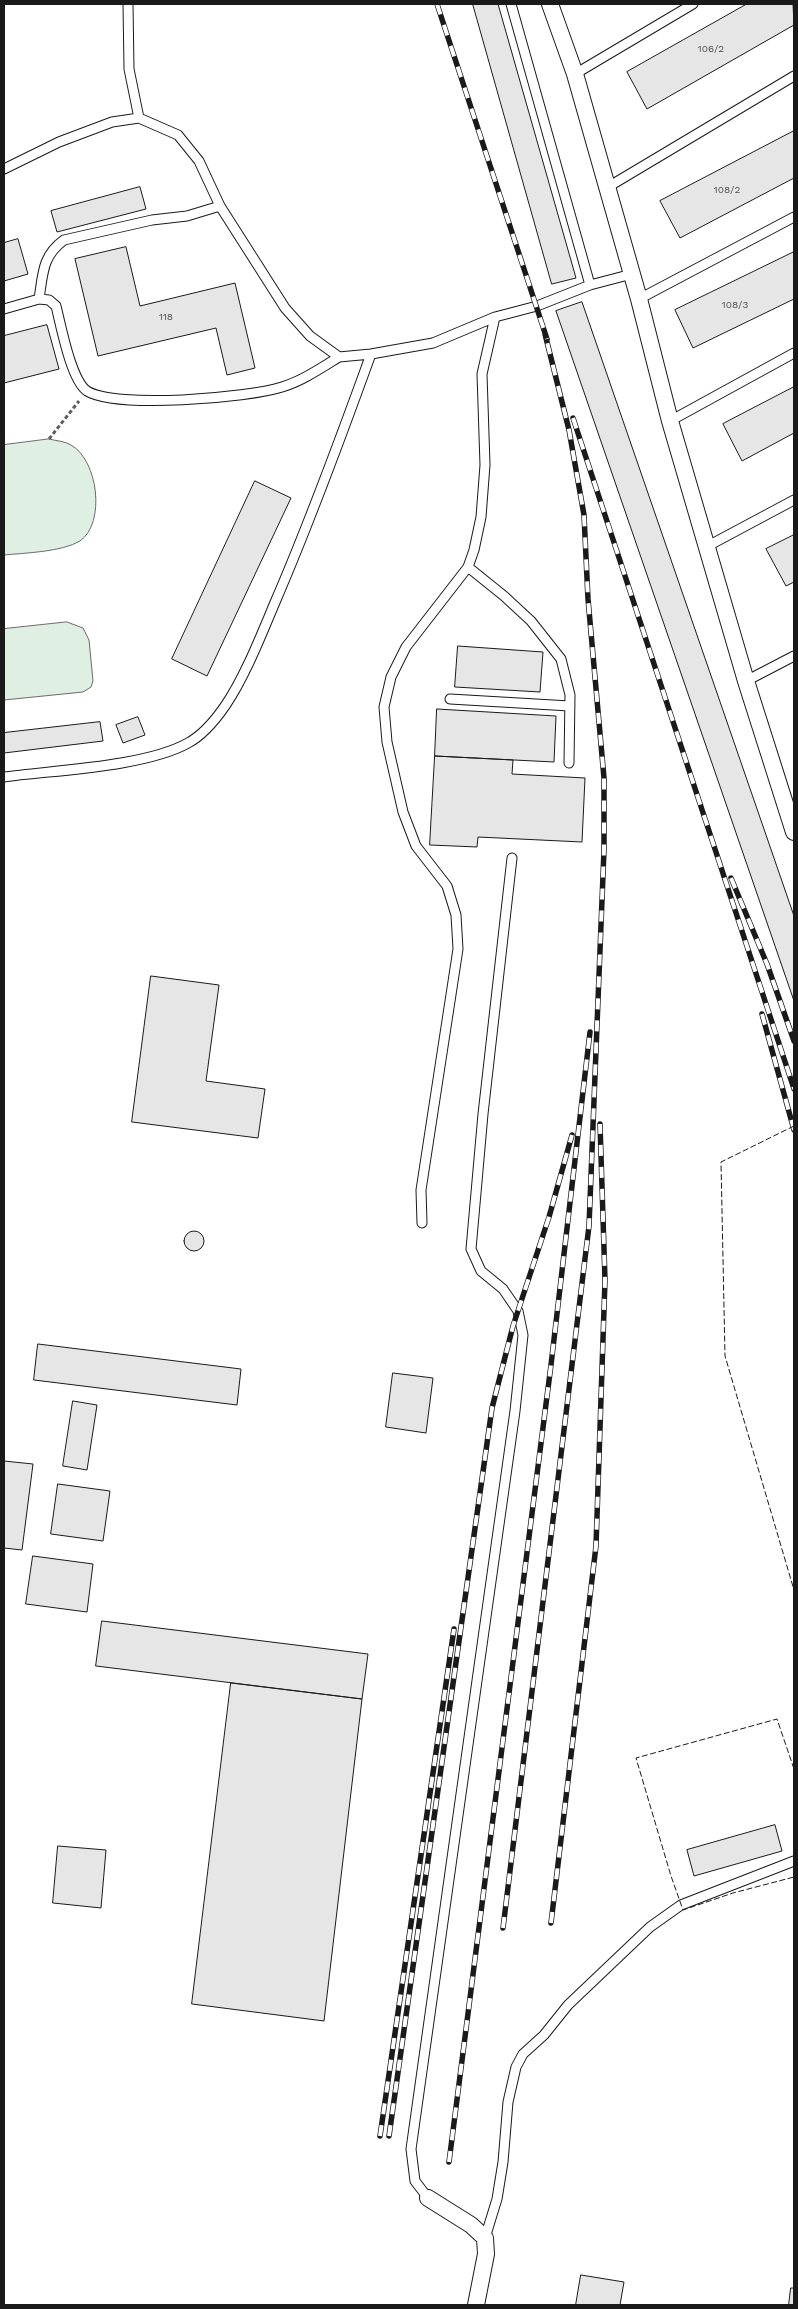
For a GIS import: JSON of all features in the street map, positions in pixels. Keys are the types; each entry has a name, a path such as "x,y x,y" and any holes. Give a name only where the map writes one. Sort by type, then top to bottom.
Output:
{"street":[{"path":"550,4 575,74 608,186 670,421 746,681 789,800 794,832"},
{"path":"428,2198 471,2225 485,2238 486,2254 476,2305"}],"lane":[{"path":"128,4 129,69 139,118"},
{"path":"511,4 590,285"},
{"path":"575,74 693,4"},
{"path":"608,186 794,76"},
{"path":"4,169 59,142 103,125 139,118 178,135 199,161 220,206 284,308 310,336 339,357"},
{"path":"39,299 46,258 52,248 64,240 152,220 187,216 220,206"},
{"path":"639,299 794,217"},
{"path":"4,308 39,299 49,300 56,306 74,371 87,390 115,400 189,400 239,396 282,387 316,372 339,357 371,354 433,343 495,317 537,306 590,285 632,274"},
{"path":"422,1223 421,1190 458,949 456,915 447,886 416,846 403,812 387,742 384,707 391,677 406,647 468,568 481,517 485,465 482,374 495,317"},
{"path":"670,421 794,353"},
{"path":"4,777 111,764 169,753 191,742 211,724 226,704 262,634 306,531 371,354"},
{"path":"706,547 794,500"},
{"path":"468,568 511,602 549,641 561,658 570,695 569,763"},
{"path":"746,681 794,656"},
{"path":"450,699 570,706"},
{"path":"428,2198 415,2181 411,2150 523,1335 518,1311 503,1289 481,1271 471,1249 483,1114 512,858"},
{"path":"485,2238 496,2199 503,2162 508,2102 516,2067 523,2054 544,2035 575,1998 650,1927 682,1905 794,1862"}],"path":[{"path":"49,439 87,390"}],"green space":[{"path":"49,439 71,445 80,453 87,464 93,477 95,492 96,507 93,521 88,532 80,541 72,545 43,551 4,555 4,445"},
{"path":"67,622 83,628 89,640 93,681 91,687 83,692 4,700 4,629"}],"building":[{"path":"473,4 498,4 576,278 552,284"},
{"path":"747,4 793,4 794,25 647,109 627,72"},
{"path":"794,131 794,178 680,238 660,201"},
{"path":"140,187 146,209 57,232 51,211"},
{"path":"18,239 28,274 4,281 4,243"},
{"path":"126,247 140,306 235,283 255,368 227,375 216,328 98,356 75,259"},
{"path":"794,252 794,299 693,348 675,310"},
{"path":"582,302 794,916 794,1001 556,311"},
{"path":"47,325 59,369 4,383 4,336"},
{"path":"794,387 794,433 742,461 723,424"},
{"path":"255,481 291,498 207,676 172,659"},
{"path":"794,535 794,582 786,586 766,549"},
{"path":"458,646 543,652 540,692 455,687"},
{"path":"437,709 556,716 554,762 435,756"},
{"path":"138,717 145,735 123,743 116,725"},
{"path":"100,722 103,741 4,753 4,733"},
{"path":"435,756 513,760 512,774 585,778 582,842 478,837 477,847 430,845"},
{"path":"151,976 219,985 206,1081 265,1089 258,1138 132,1122"},
{"path":"194,1231 201,1234 204,1241 201,1248 194,1251 187,1248 184,1241 187,1234"},
{"path":"38,1344 241,1369 237,1405 34,1380"},
{"path":"393,1373 433,1378 426,1433 386,1427"},
{"path":"73,1401 97,1405 87,1470 63,1466"},
{"path":"4,1461 33,1464 22,1550 4,1548"},
{"path":"58,1484 110,1491 103,1541 51,1534"},
{"path":"33,1556 93,1564 87,1612 26,1604"},
{"path":"102,1621 368,1654 362,1699 96,1666"},
{"path":"231,1683 362,1699 324,2021 192,2004"},
{"path":"775,1825 782,1851 694,1876 687,1850"},
{"path":"58,1846 106,1850 101,1908 53,1903"},
{"path":"581,2275 624,2282 620,2305 576,2305"},
{"path":"791,2288 794,2288 794,2305 789,2305"}],"railway":[{"path":"437,4 547,339"},
{"path":"503,1928 589,1226 604,850 604,778 588,599 584,515 569,430 545,334"},
{"path":"573,418 794,1089"},
{"path":"731,878 767,964 794,1041"},
{"path":"762,1014 794,1130"},
{"path":"449,2162 551,1365 590,1032"},
{"path":"551,1923 596,1546 605,1280 600,1124"},
{"path":"389,2136 492,1408 513,1326 549,1217 572,1135"},
{"path":"380,2136 454,1629"}],"fence":[{"path":"794,1126 721,1162 725,1356 794,1590"},
{"path":"794,1769 777,1719 636,1758 683,1910 733,1893 794,1877"}]}
